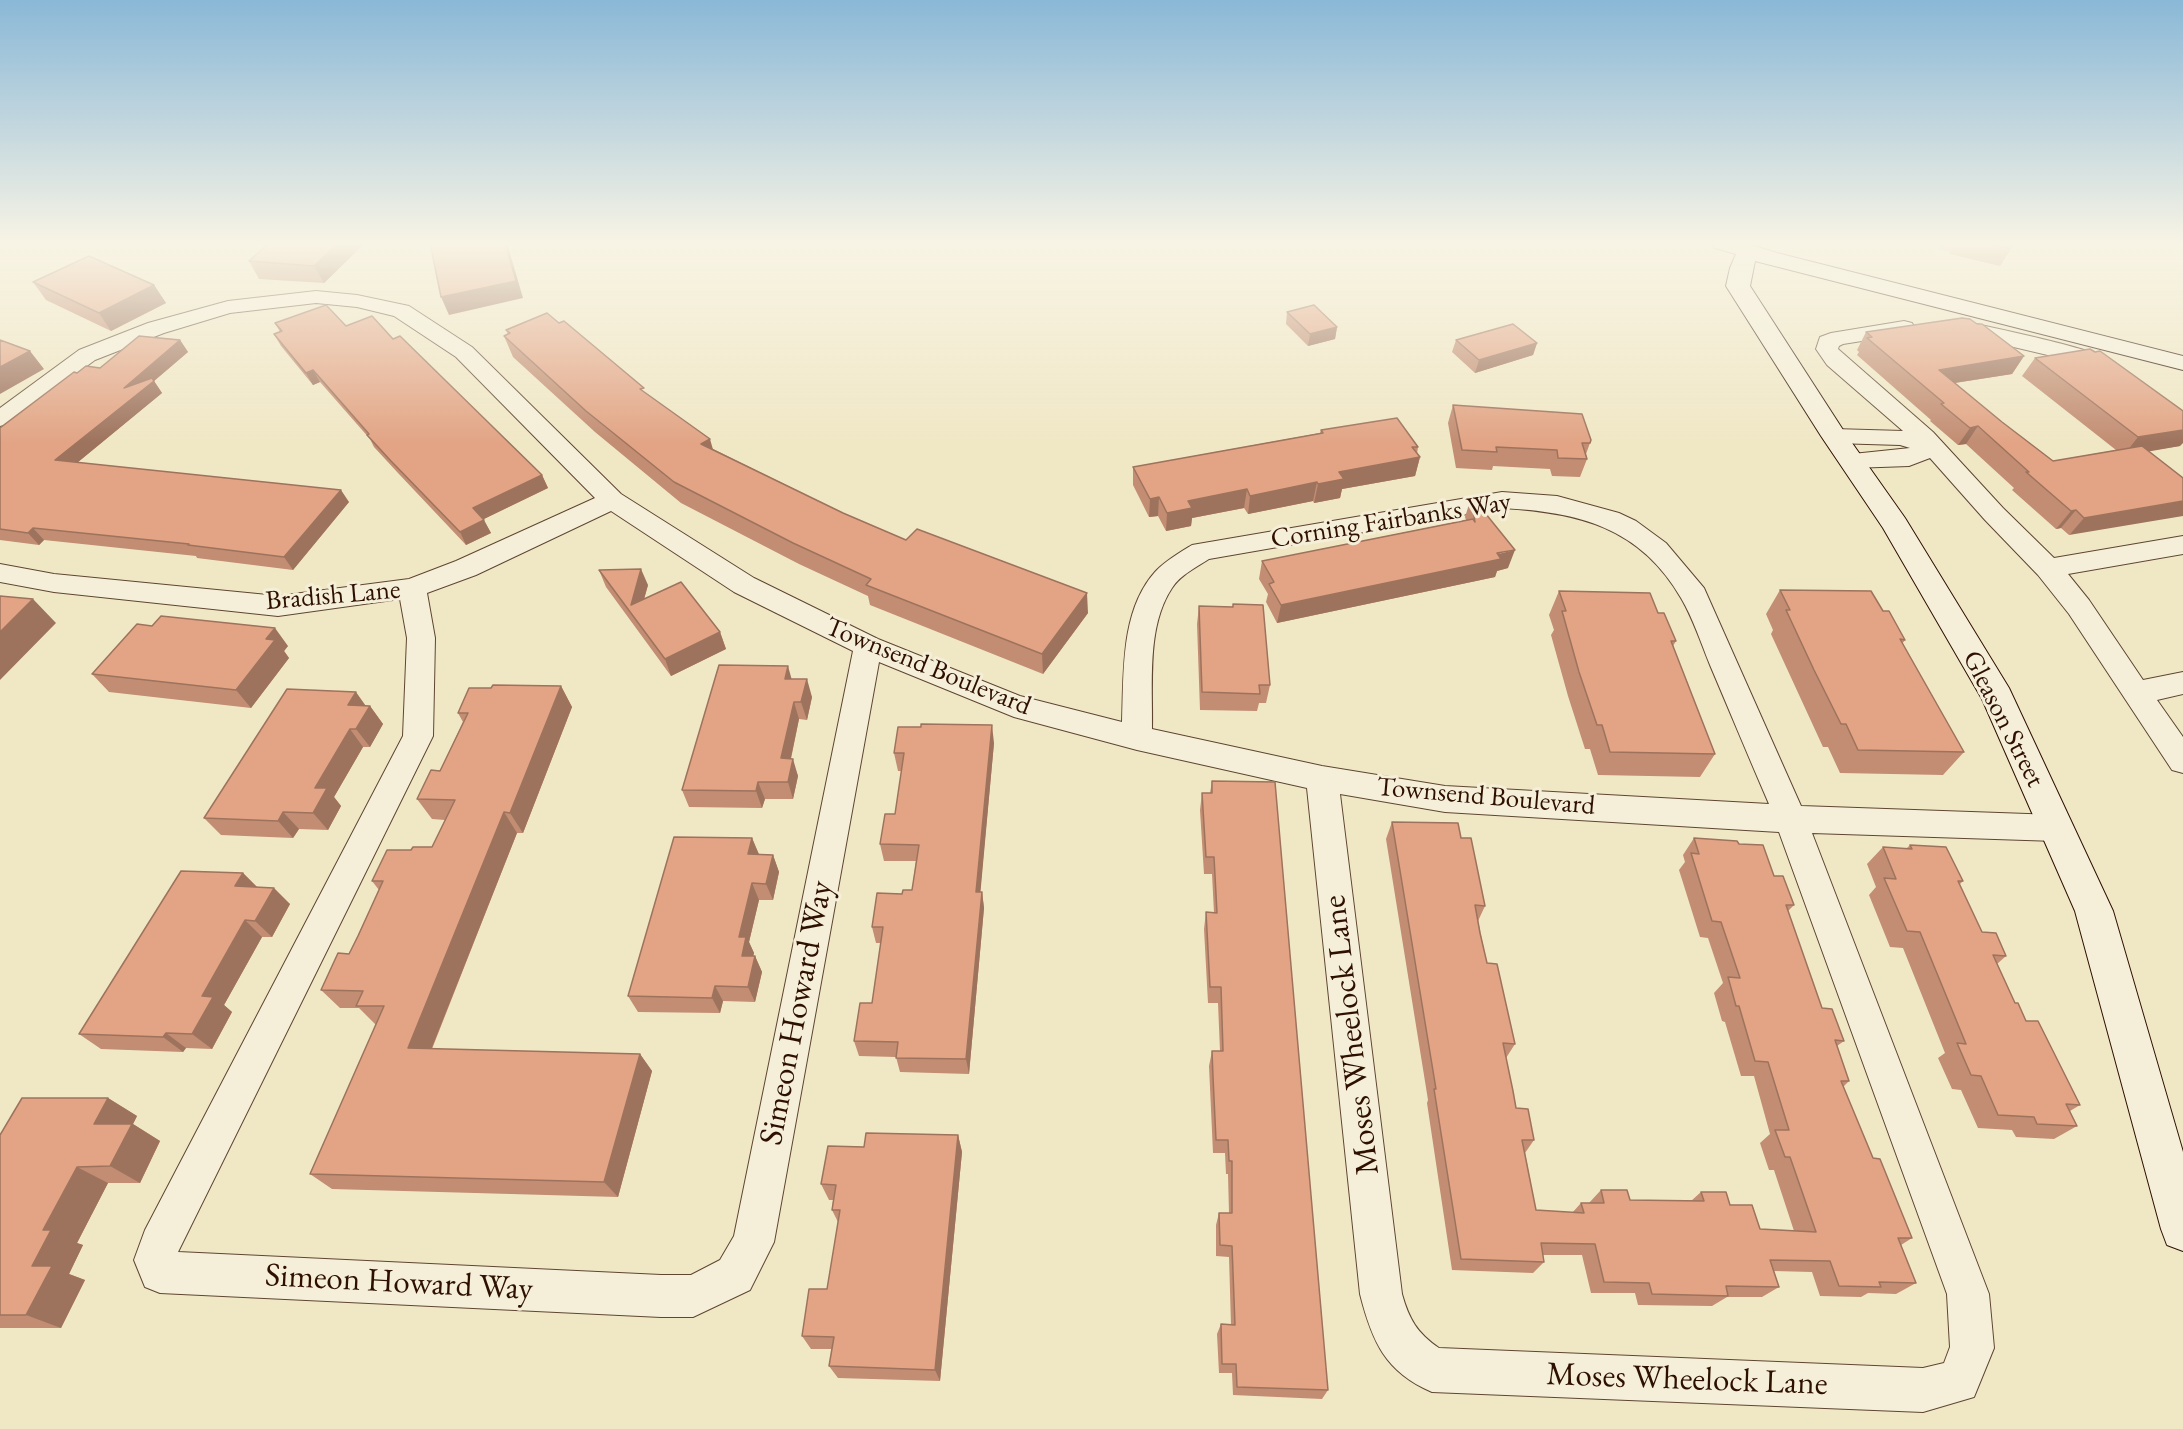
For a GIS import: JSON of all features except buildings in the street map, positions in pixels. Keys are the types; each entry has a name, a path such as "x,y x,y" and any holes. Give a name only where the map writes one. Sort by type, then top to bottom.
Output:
{"street":[{"name":"Townsend Boulevard","path":"0,419 87,355 165,325 219,310"},
{"name":"Townsend Boulevard","path":"395,310 401,311 464,352 612,500 744,585 868,646 1014,706 1137,738 1322,779 1445,799 1791,819 2056,828"},
{"name":"Gleason Street","path":"1753,310 1894,525 1997,697 2094,910 2183,1229"},
{"path":"1975,310 2183,363"},
{"path":"2124,374 2080,356 1957,327 1935,325 1839,338 1828,342 1827,349 1835,360 1934,447 1994,514 2048,568 2079,607 2183,761"},
{"path":"1843,448 1909,458 1934,447"},
{"name":"Bradish Lane","path":"0,573 54,583 278,606 412,588 466,568 612,500"},
{"name":"Corning Fairbanks Way","path":"1137,738 1139,666 1147,610 1162,581 1201,551 1502,500 1546,502 1608,517 1643,537 1677,571 1694,595 1791,819"},
{"path":"2048,568 2183,545"},
{"name":"Simeon Howard Way","path":"412,588 421,638 418,736 160,1245 156,1260 160,1272 660,1296 693,1296 735,1275 753,1242 868,646"},
{"path":"2136,693 2183,683"},
{"name":"Moses Wheelock Lane","path":"1322,779 1381,1294 1390,1330 1406,1352 1432,1370 1923,1390 1958,1381 1972,1348 1968,1294 1791,819"}]}
